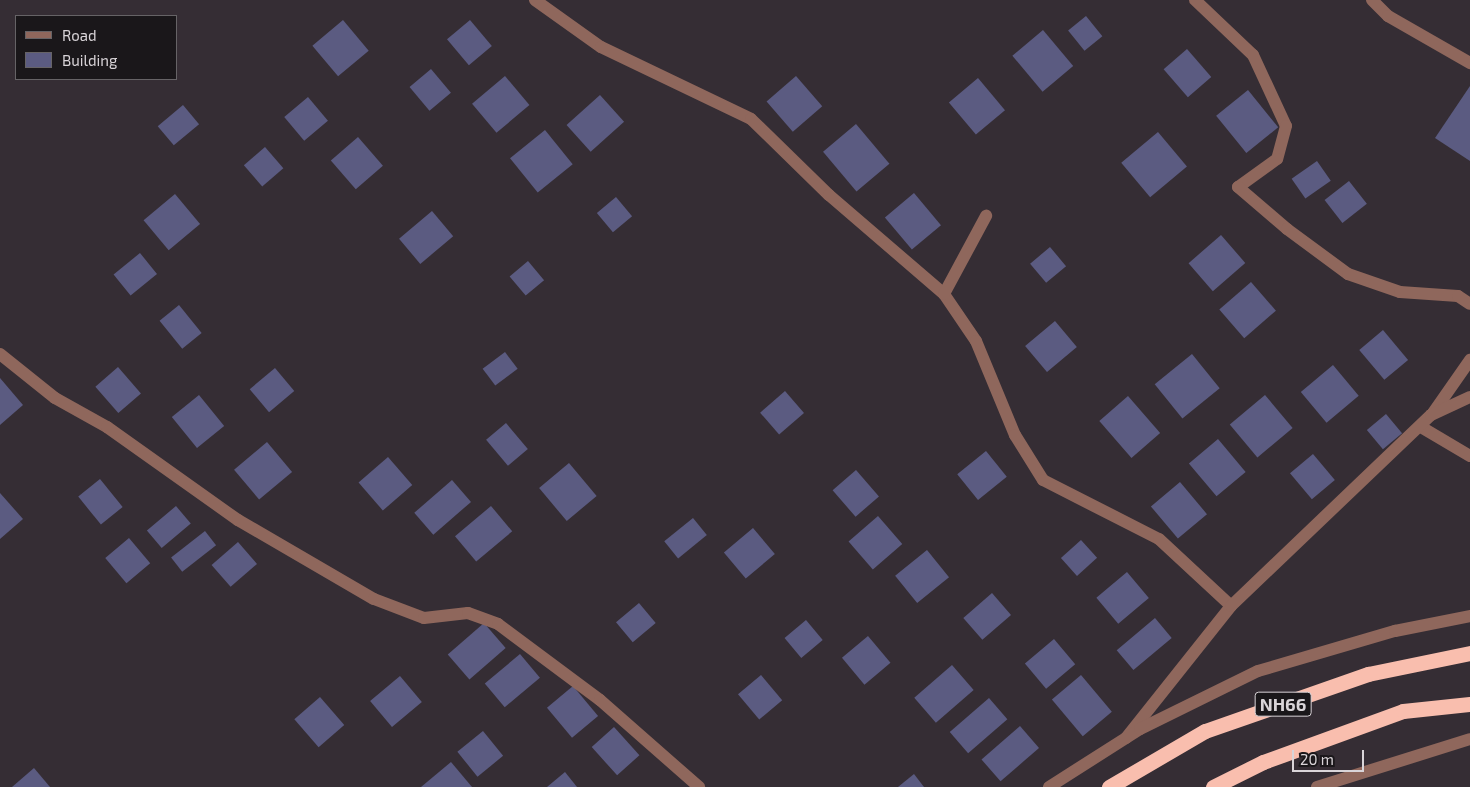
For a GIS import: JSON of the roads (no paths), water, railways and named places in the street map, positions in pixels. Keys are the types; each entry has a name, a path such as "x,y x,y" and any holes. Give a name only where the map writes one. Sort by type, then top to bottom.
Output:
{"highway":[{"name":"NH66","path":"1109,787 1205,731 1368,674 1470,653"},
{"name":"NH66","path":"1213,787 1263,762 1403,711 1470,704"}],"street":[{"path":"535,0 602,47 751,119 829,195 944,294 976,341 1015,435 1043,480 1159,539 1232,606"},
{"path":"1194,0 1253,56 1286,126 1277,159 1238,187 1287,230 1348,274 1400,292 1458,296 1470,304"},
{"path":"1372,0 1388,16 1470,63"},
{"path":"944,294 986,216"},
{"path":"0,354 55,398 107,427 238,520 374,599 424,618 468,613 498,624 600,700 699,787"},
{"path":"1126,738 1232,606 1421,427 1470,360"},
{"path":"1431,415 1470,397"},
{"path":"1421,427 1470,456"},
{"path":"1049,787 1126,738 1258,671 1395,631 1470,616"},
{"path":"1317,787 1470,739"}]}
